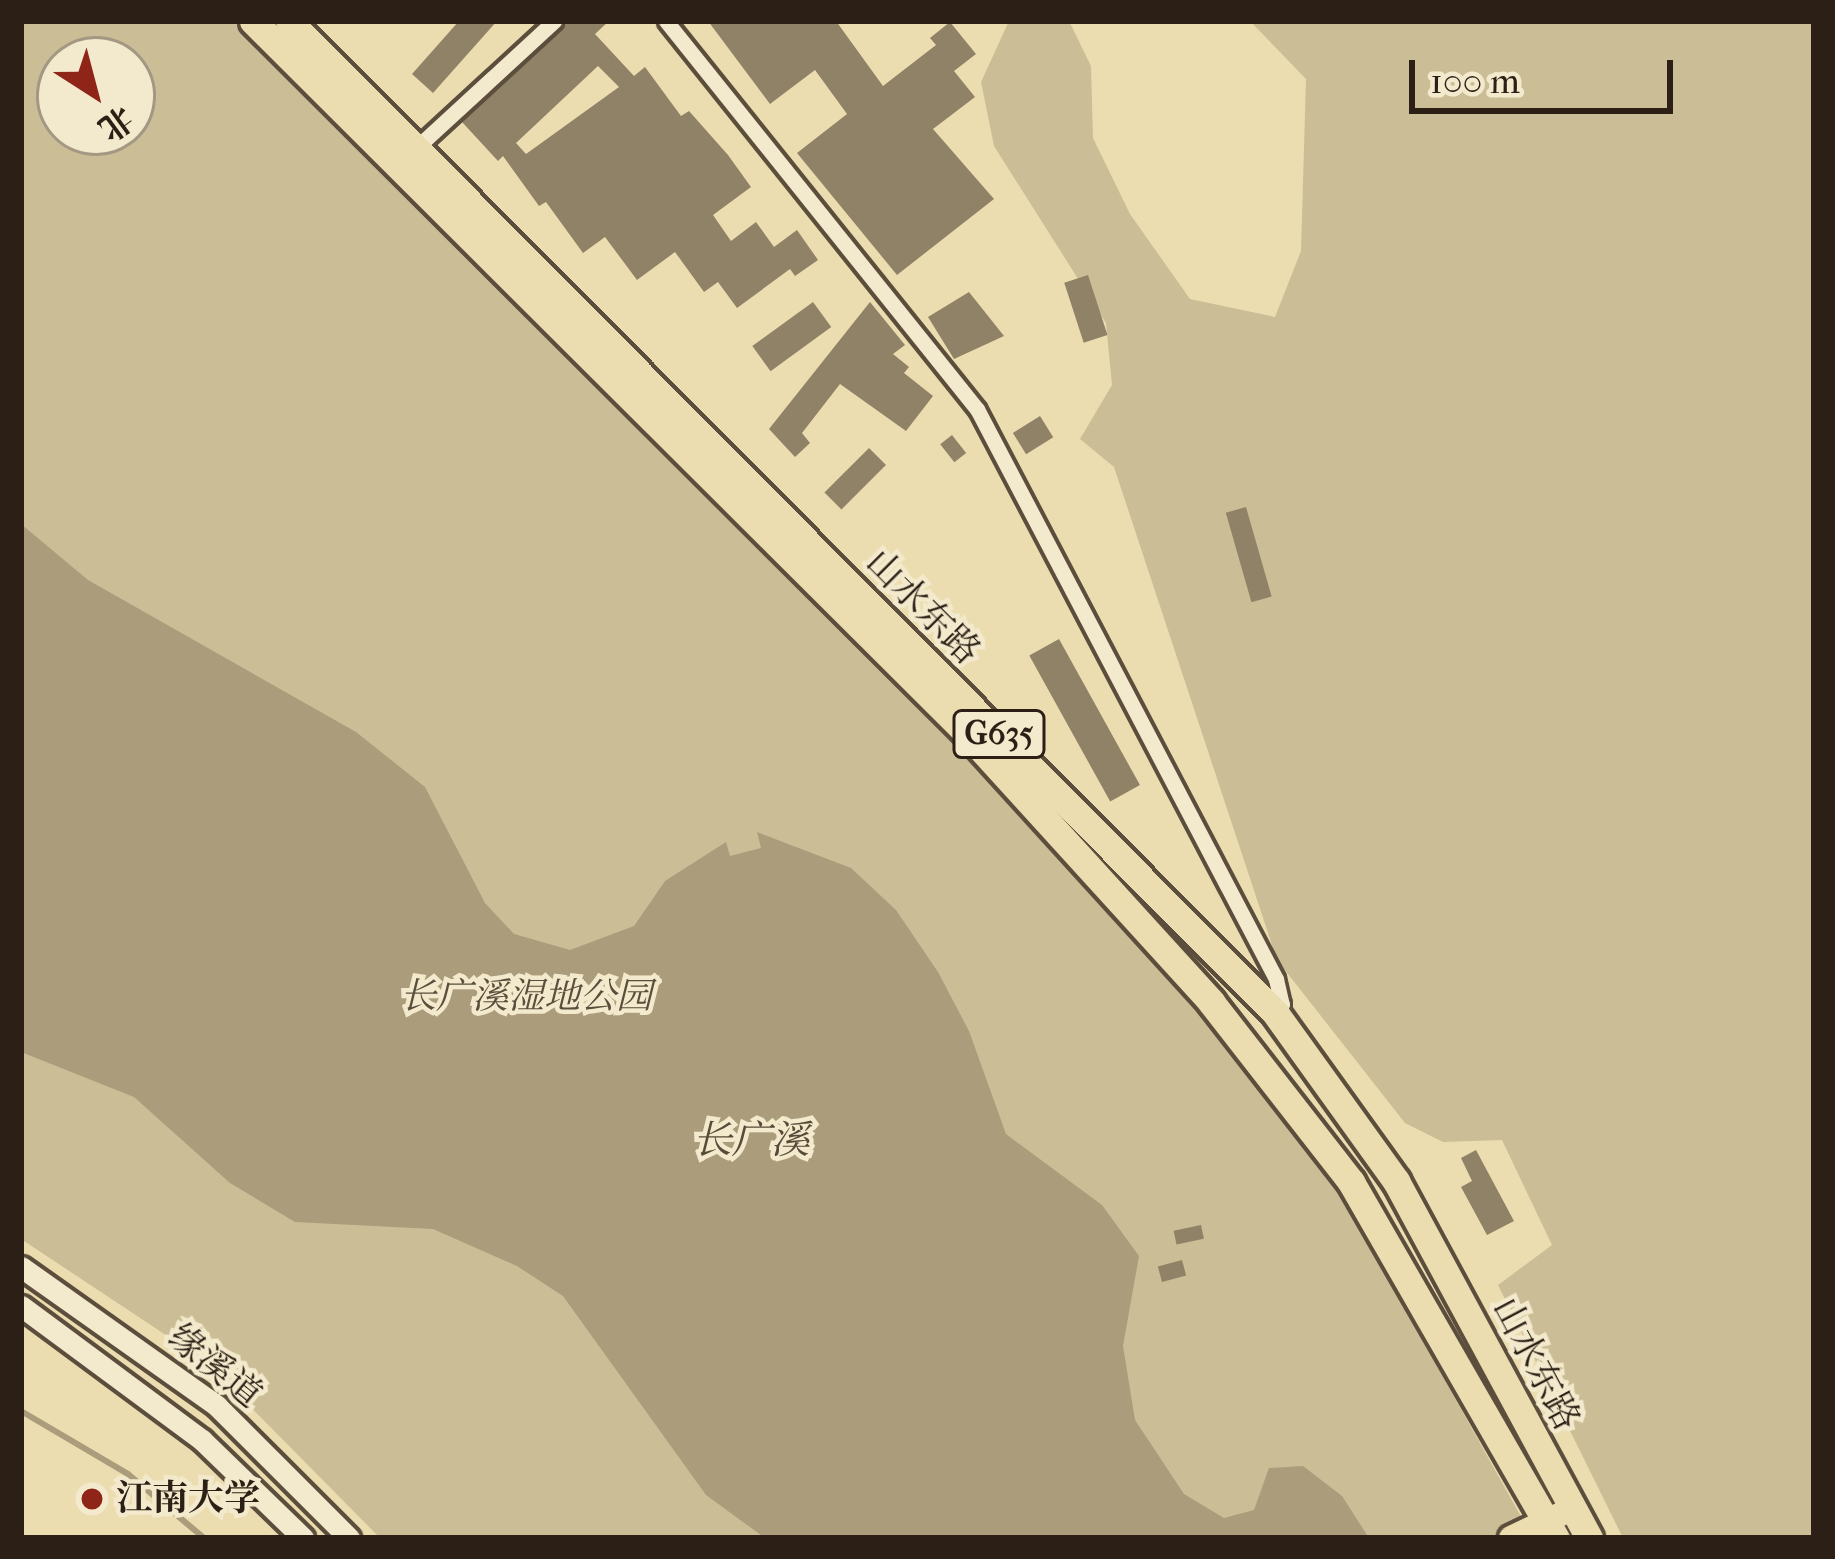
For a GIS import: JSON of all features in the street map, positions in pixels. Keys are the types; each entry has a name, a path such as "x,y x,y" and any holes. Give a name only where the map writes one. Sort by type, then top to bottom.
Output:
{"highway":[{"name":"山水东路","path":"253,21 1276,1014 1396,1180 1589,1538"},
{"name":"山水东路","path":"289,21 971,722 1313,1126 1552,1531"}],"main road":[{"name":"缘溪道","path":"21,1268 217,1406 349,1538"},
{"name":"缘溪道","path":"21,1306 202,1440 303,1538"},
{"path":"1511,1538 1552,1531 1575,1513"}],"street":[{"path":"415,149 554,21"},
{"path":"666,21 977,409 981,430 1124,677 1276,979 1282,1004 1276,1014"}],"green space":[{"name":"长广溪湿地公园","path":"21,21 234,21 882,666 1267,1088 1331,1176 1533,1538 380,1538 205,1361 21,1239"},
{"path":"1009,21 1069,21 1091,66 1093,138 1130,214 1190,299 1275,317 1301,251 1306,79 1250,21 1814,21 1814,1538 1623,1538 1498,1285 1552,1245 1502,1140 1443,1142 1405,1123 1277,960 1114,467 1080,439 1112,385 1106,323 994,146 981,82"}],"water":[{"name":"长广溪","path":"21,524 88,580 356,732 425,787 485,903 514,934 570,950 634,926 665,881 726,842 730,856 761,848 757,832 851,868 896,910 938,972 969,1031 1006,1134 1102,1205 1139,1256 1123,1346 1135,1420 1184,1494 1224,1518 1254,1510 1269,1468 1303,1466 1342,1496 1369,1538 765,1538 706,1495 563,1296 517,1266 433,1229 295,1222 230,1183 134,1097 21,1052"}],"building":[{"path":"459,21 497,21 433,93 412,74"},
{"path":"567,21 609,21 595,34 634,76 645,67 681,116 689,111 751,187 713,215 731,241 756,222 774,247 797,230 818,260 795,276 790,269 737,308 718,282 704,292 675,252 637,280 605,237 583,253 546,202 539,206 503,156 498,161 462,122","holes":["598,66 619,87 526,154 516,143"]},
{"path":"708,21 836,21 883,86 936,45 930,38 950,22 976,54 954,71 975,97 933,129 994,199 897,275 797,153 847,114 815,70 770,104"},
{"path":"1088,275 1107,335 1084,343 1064,283"},
{"path":"969,292 1004,336 954,359 928,317"},
{"path":"813,302 831,327 771,371 752,346"},
{"path":"870,302 905,345 893,354 909,367 904,373 933,396 906,431 840,384 802,433 810,443 795,457 769,429"},
{"path":"1040,416 1053,437 1026,454 1013,433"},
{"path":"952,435 966,453 954,462 940,444"},
{"path":"869,448 886,465 841,510 824,493"},
{"path":"1246,507 1272,596 1251,602 1226,513"},
{"path":"1059,639 1140,785 1110,802 1029,655"},
{"path":"1476,1150 1514,1221 1487,1235 1461,1187 1472,1181 1461,1158"},
{"path":"1201,1225 1204,1239 1177,1245 1174,1231"},
{"path":"1182,1260 1186,1275 1162,1282 1158,1266"}],"waterway":[{"path":"21,1411 128,1474 204,1538"}],"place":[{"name":"江南大学","path":"92,1499"}]}
